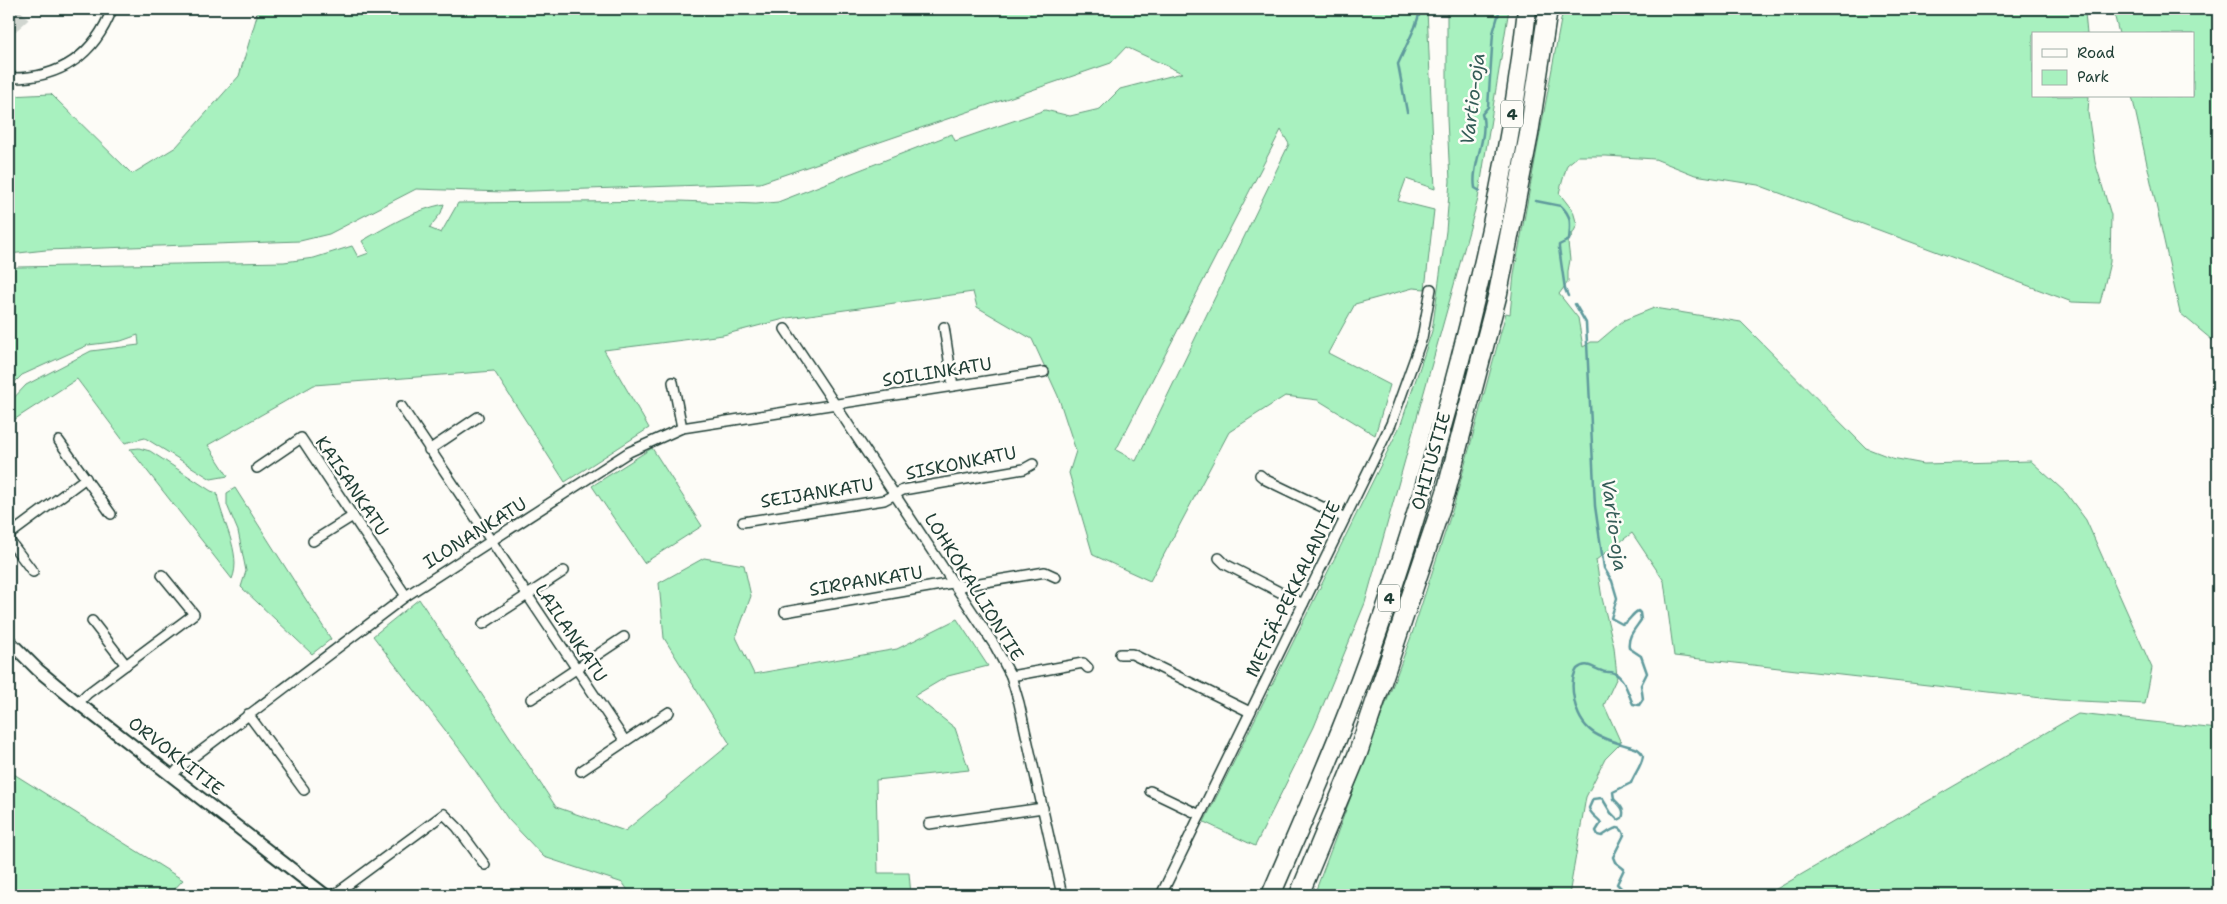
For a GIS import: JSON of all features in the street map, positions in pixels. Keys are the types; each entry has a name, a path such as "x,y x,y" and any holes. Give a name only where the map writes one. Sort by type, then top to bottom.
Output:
{"highway":[{"name":"OHITUSTIE","path":"1271,895 1340,732 1387,606 1430,470 1460,360 1485,254 1508,134 1527,9"},
{"name":"OHITUSTIE","path":"1299,895 1358,753 1446,492 1498,293 1529,134 1548,9"}],"street":[{"path":"9,78 44,76 75,60 94,41 112,9"},
{"name":"METSÄ-PEKKALANTIE","path":"1162,895 1391,424 1422,338 1431,289"},
{"path":"944,327 953,386"},
{"name":"LOHKOKALLIONTIE","path":"785,329 995,646 1011,676 1019,703 1062,895"},
{"name":"SOILINKATU","path":"835,405 1044,372"},
{"path":"673,382 682,428"},
{"name":"ILONANKATU","path":"173,775 180,766 406,596 629,452 682,428 835,405"},
{"name":"LAILANKATU","path":"401,406 625,741"},
{"path":"429,450 478,417"},
{"name":"KAISANKATU","path":"257,468 301,438 406,596"},
{"path":"59,441 111,514"},
{"name":"SISKONKATU","path":"895,494 903,490 1024,469 1033,464"},
{"path":"1260,475 1266,480 1346,518"},
{"path":"9,535 86,478"},
{"name":"SEIJANKATU","path":"743,522 884,500 895,494"},
{"path":"313,541 353,516"},
{"path":"9,540 33,572"},
{"path":"1219,558 1225,564 1303,604"},
{"path":"483,624 564,571"},
{"name":"SIRPANKATU","path":"785,612 952,583 962,586 1045,572 1056,576"},
{"path":"78,703 194,614 162,575"},
{"path":"92,621 126,665"},
{"path":"531,699 624,637"},
{"name":"ORVOKKITIE","path":"9,641 38,670 78,703 325,895"},
{"path":"1120,654 1132,654 1250,712"},
{"path":"1011,676 1083,663 1088,668"},
{"path":"581,771 669,712"},
{"path":"248,714 304,790"},
{"path":"1150,791 1200,815"},
{"path":"929,824 1043,808"},
{"path":"334,895 444,814 457,827 485,865"}],"green space":[{"path":"259,9 1427,9 1435,189 1406,179 1398,201 1434,210 1425,289 1413,288 1355,304 1328,353 1390,385 1375,435 1318,400 1285,396 1229,432 1150,581 1093,555 1069,473 1076,451 1058,396 1032,339 977,307 973,292 788,318 723,335 604,350 649,428 565,482 494,371 314,385 208,445 228,476 211,479 145,438 125,443 77,379 9,423 9,403 26,385 91,351 139,345 138,335 121,341 88,345 22,375 9,388 9,269 18,267 284,262 314,258 352,246 358,257 369,253 362,241 412,214 444,204 441,213 429,228 441,233 458,203 680,201 756,204 778,202 952,134 955,141 1045,110 1070,116 1100,109 1120,89 1182,73 1126,47 1111,63 760,183 503,192 416,189 329,234 300,241 46,250 9,254 9,96 51,94 132,174 176,147 239,76","holes":["1281,130 1289,144 1136,461 1116,450"]},
{"path":"1447,9 1509,9 1478,199 1365,603 1314,727 1255,846 1204,822 1401,424 1432,331 1446,231 1450,181 1447,119"},
{"path":"1563,9 2082,9 2085,13 2087,32 2032,32 2032,98 2089,98 2088,113 2095,162 2111,215 2110,262 2100,303 2072,302 1758,185 1695,175 1655,159 1606,156 1578,156 1567,165 1559,193 1573,211 1577,225 1568,243 1570,260 1568,282 1559,294 1578,318 1583,347 1591,342 1598,342 1624,320 1654,308 1741,322 1866,448 1892,458 1924,464 2031,461 2066,493 2086,520 2152,668 2145,704 2059,700 1674,656 1664,581 1632,533 1596,560 1602,598 1614,647 1617,677 1604,705 1621,743 1605,759 1586,797 1569,895 1314,895 1412,634 1454,505 1506,313 1510,314 1514,274"},
{"path":"2113,9 2218,9 2218,345 2180,313 2132,98 2194,98 2194,32 2119,32"},
{"path":"139,448 150,451 217,493 233,547 235,569 232,579 130,449"},
{"path":"652,448 702,526 644,563 592,486"},
{"path":"235,488 331,639 312,654 241,587 246,571 238,531 227,505 227,493"},
{"path":"704,558 744,565 751,596 736,637 754,674 897,649 957,619 988,666 948,676 914,696 955,728 969,770 876,780 878,873 909,873 911,895 631,895 623,883 544,857 508,819 465,756 373,636 419,599 556,807 625,831 730,744 664,638 659,583"},
{"path":"2078,714 2218,729 2218,895 1766,895"},
{"path":"9,771 183,880 169,895 9,895"}],"waterway":[{"path":"1407,112 1398,64 1421,9"},
{"name":"Vartio-oja","path":"1480,191 1475,188 1474,179 1482,141 1484,123 1482,114 1488,107 1493,33 1500,9"},
{"name":"Vartio-oja","path":"1536,201 1561,206 1569,218 1569,240 1559,245 1565,289 1568,296"},
{"name":"Vartio-oja","path":"1575,304 1586,323 1595,506 1604,568 1612,581 1617,598 1611,618 1622,624 1627,622 1636,612 1640,613 1641,620 1630,637 1629,648 1641,656 1647,673 1641,685 1643,699 1639,705 1633,704 1624,682 1613,672 1604,672 1590,666 1584,666 1577,669 1573,680 1574,699 1577,710 1586,726 1592,732 1608,740 1637,749 1643,755 1642,762 1631,783 1613,792 1614,799 1623,810 1622,818 1618,820 1611,813 1602,798 1593,799 1589,808 1591,813 1601,823 1596,831 1598,835 1602,836 1617,828 1624,835 1613,857 1615,862 1624,869 1617,884 1624,891 1623,895"}],"tunnel":[{"path":"9,25 27,9"}]}
